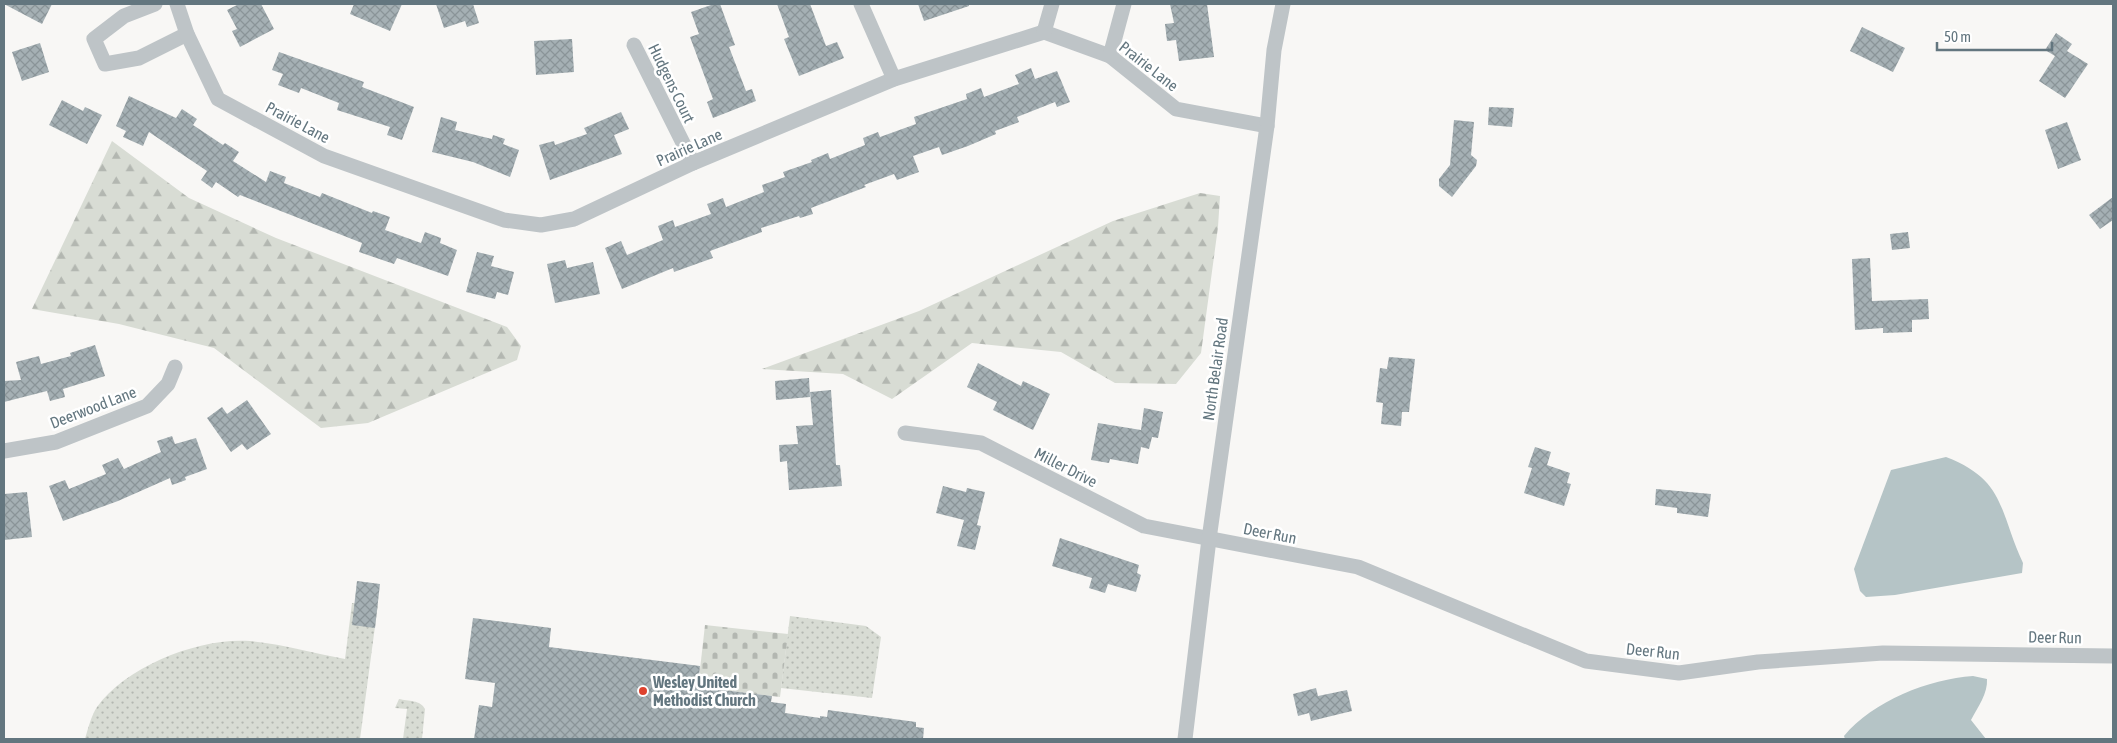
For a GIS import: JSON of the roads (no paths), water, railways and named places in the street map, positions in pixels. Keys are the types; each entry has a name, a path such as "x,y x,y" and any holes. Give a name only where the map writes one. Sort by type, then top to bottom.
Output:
{"street":[{"path":"155,4 124,16 94,39 105,64 139,58 187,34"},
{"name":"Prairie Lane","path":"177,4 187,34 218,99 324,156 504,220 541,225 574,219 693,163 894,79 1044,32 1110,56 1176,109 1267,126"},
{"path":"861,4 894,79"},
{"path":"1044,32 1052,4"},
{"path":"1110,56 1124,4"},
{"name":"North Belair Road","path":"1185,739 1209,539 1267,126 1274,50 1283,4"},
{"name":"Hudgens Court","path":"634,45 693,163"},
{"name":"Deerwood Lane","path":"4,451 56,442 147,406 168,384 175,368"},
{"name":"Miller Drive","path":"904,433 981,443 1144,526 1209,539"},
{"name":"Deer Run","path":"1209,539 1358,567 1586,661 1679,673 1758,662 1883,653 2113,656"}],"place":[{"name":"Wesley United Methodist Church","path":"643,691"}]}
